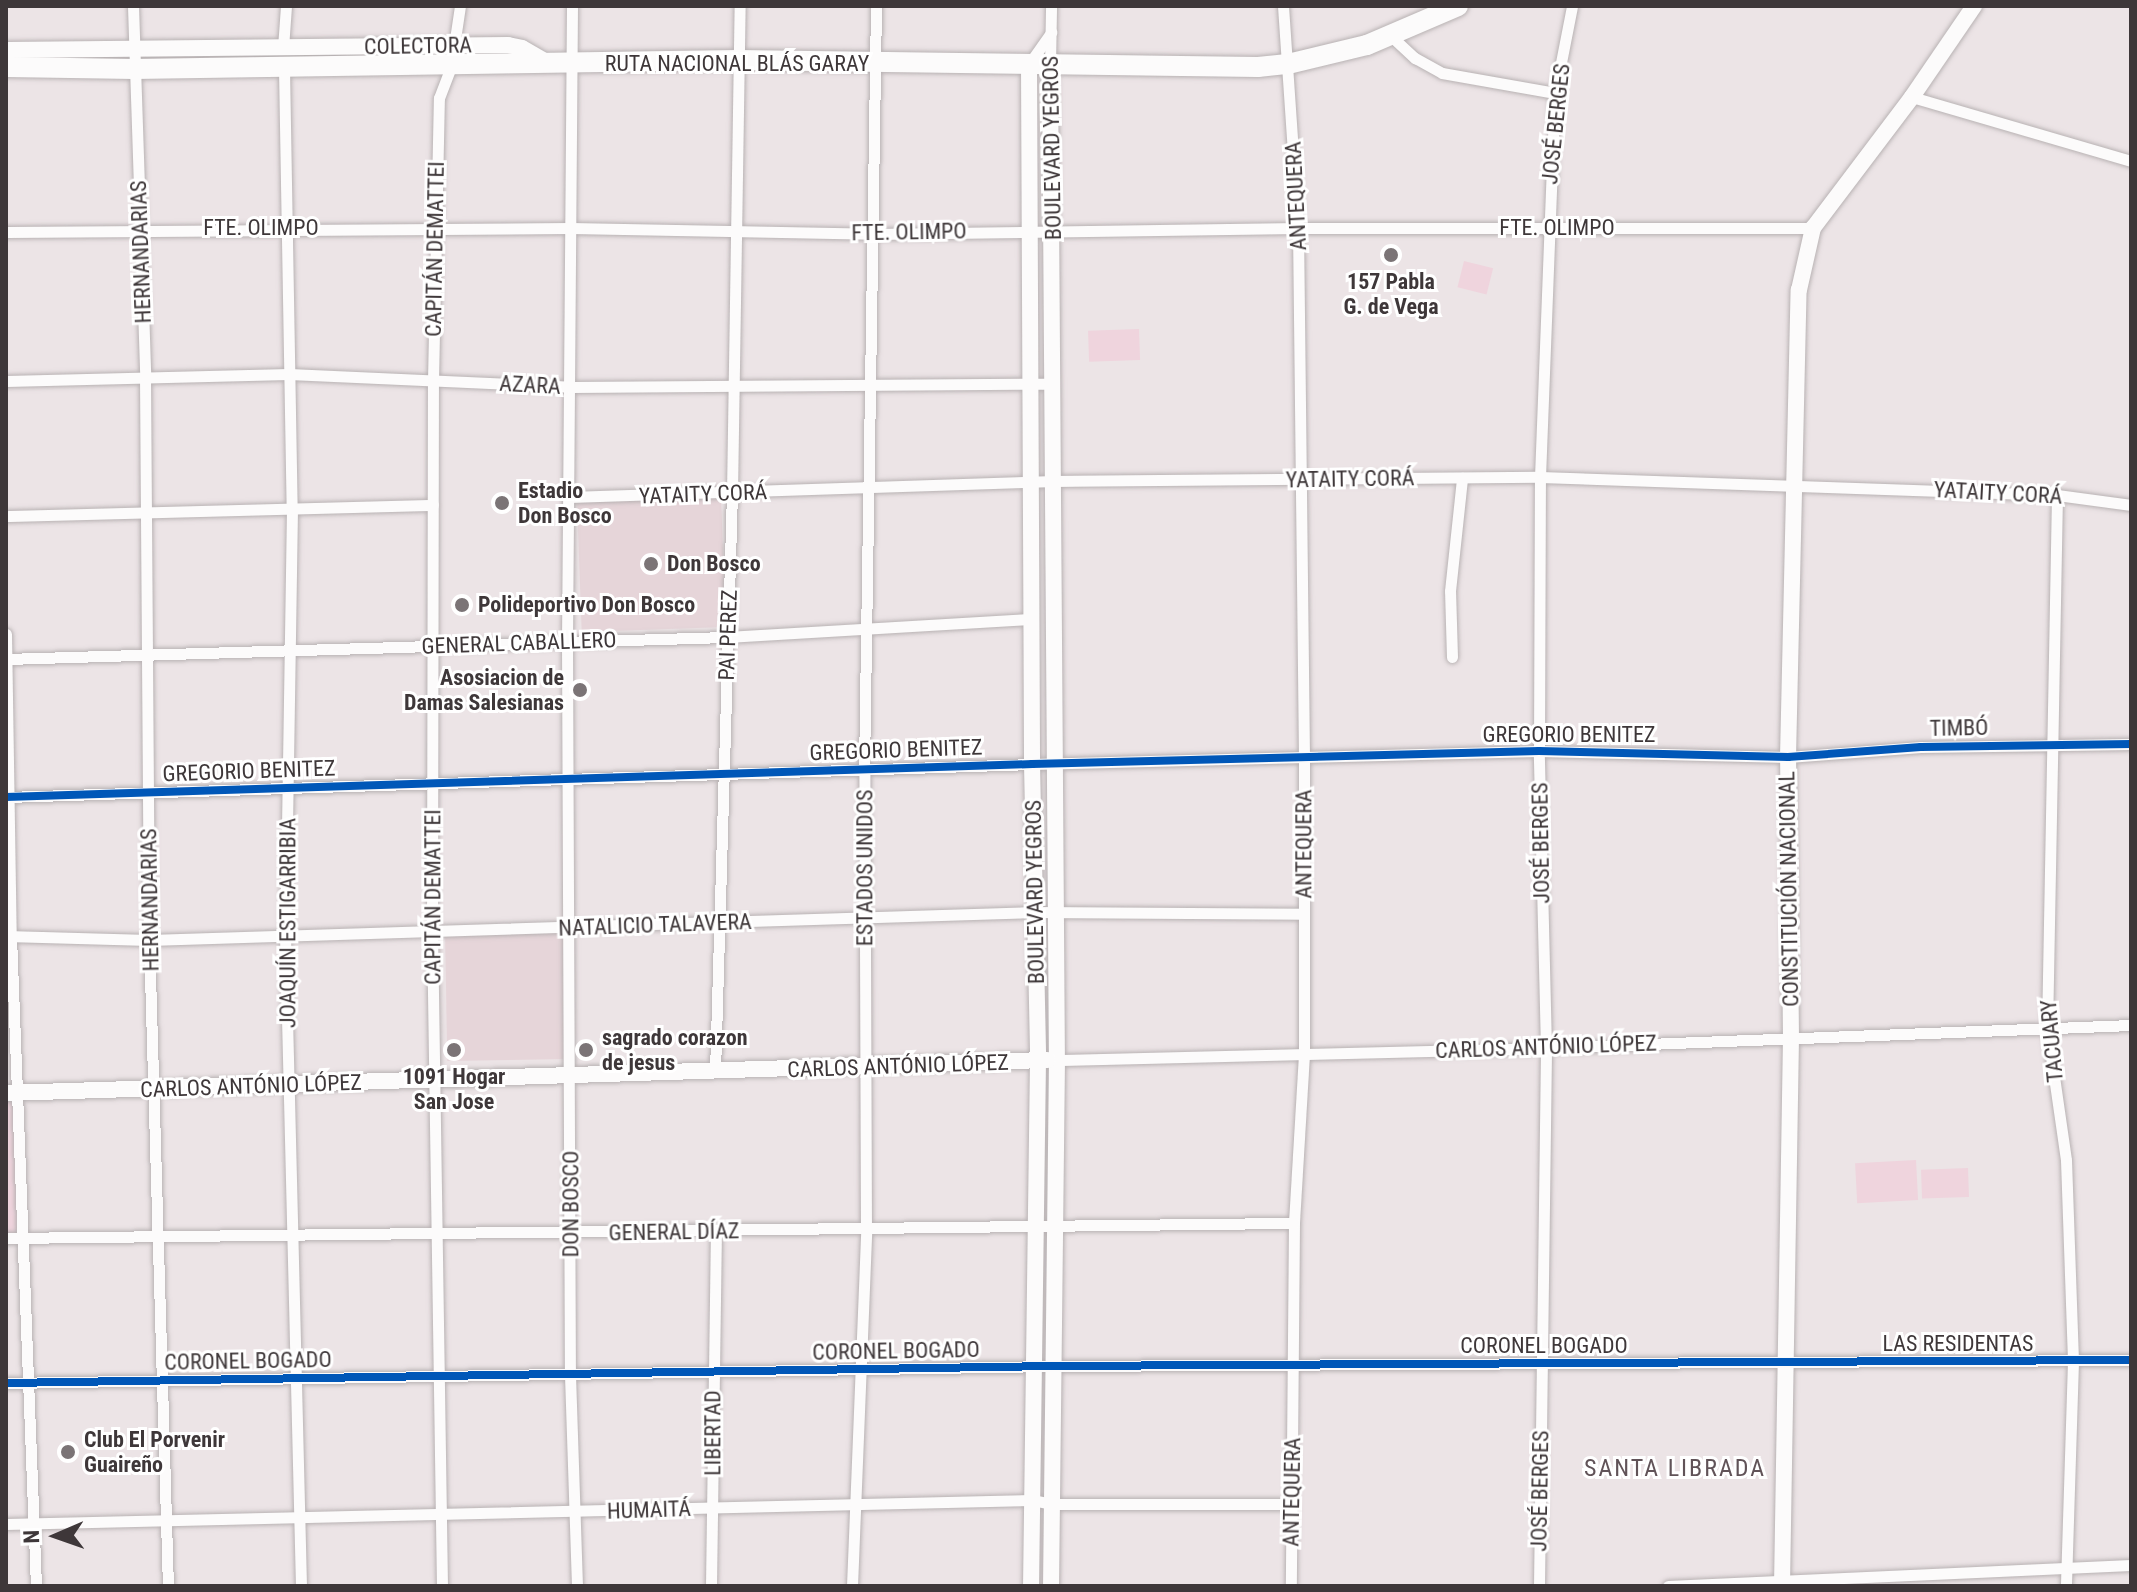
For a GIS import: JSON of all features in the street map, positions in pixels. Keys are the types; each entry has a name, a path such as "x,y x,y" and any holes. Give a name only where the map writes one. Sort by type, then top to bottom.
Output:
{"highway":[{"name":"RUTA NACIONAL BLÁS GARAY","path":"6,67 134,60 452,56 548,64 738,60 1050,66 1288,64 1391,36 1458,6"}],"main road":[{"name":"CONSTITUCIÓN NACIONAL","path":"1782,1583 1791,1038 1788,757 1799,290 1813,228 1912,97 1974,6"},
{"path":"6,50 134,60"},
{"name":"BOULEVARD YEGROS","path":"1029,65 1032,764 1038,1060 1031,1586"},
{"name":"BOULEVARD YEGROS","path":"1050,66 1057,1060 1051,1586"},
{"name":"CARLOS ANTÓNIO LÓPEZ","path":"12,1093 1057,1060"}],"street":[{"name":"HERNANDARIAS","path":"133,6 145,377 149,940 168,1586"},
{"name":"JOAQUÍN ESTIGARRIBIA","path":"286,6 285,228 292,509 285,936 301,1586"},
{"name":"CAPITÁN DEMATTEI","path":"442,1586 432,931 433,380 439,98 452,56 460,6"},
{"name":"DON BOSCO","path":"572,6 567,642 572,1233 570,1375 577,1586"},
{"name":"PAI PEREZ","path":"715,1072 732,493 740,6"},
{"name":"ESTADOS UNIDOS","path":"852,1586 866,1230 864,769 876,6"},
{"path":"1051,6 1051,31"},
{"name":"ANTEQUERA","path":"1283,6 1298,228 1304,757 1304,1054 1294,1223 1291,1586"},
{"name":"JOSÉ BERGES","path":"1539,1586 1546,1048 1539,751 1540,477 1547,228 1555,93 1572,6"},
{"name":"BOULEVARD YEGROS","path":"1029,65 1051,31"},
{"name":"BOULEVARD YEGROS","path":"1050,66 1051,31"},
{"path":"1391,36 1415,58 1442,73 1555,93"},
{"path":"1912,97 2131,161"},
{"name":"FTE. OLIMPO","path":"6,232 571,228 873,234 1298,228 1813,228"},
{"name":"AZARA","path":"6,381 289,374 571,387 1054,384"},
{"name":"YATAITY CORÁ","path":"569,497 1054,481 1540,477 2057,495 2131,505"},
{"path":"1452,657 1450,591 1462,478"},
{"name":"TACUARY","path":"2057,495 2047,1028 2066,1160 2073,1361 2066,1586"},
{"path":"6,516 433,505"},
{"name":"GENERAL CABALLERO","path":"6,659 147,652 728,637 1032,619"},
{"path":"6,634 12,1093 23,1238 36,1586"},
{"name":"TIMBÓ","path":"1788,757 1921,747 2131,744"},
{"name":"GREGORIO BENITEZ","path":"7,797 1539,751 1788,757"},
{"name":"NATALICIO TALAVERA","path":"9,936 149,940 1036,912 1304,914"},
{"name":"CARLOS ANTÓNIO LÓPEZ","path":"1057,1060 1546,1048 2131,1025"},
{"name":"GENERAL DÍAZ","path":"6,1238 159,1239 1294,1223"},
{"name":"LIBERTAD","path":"711,1586 716,1232"},
{"name":"LAS RESIDENTAS","path":"1786,1363 2131,1360"},
{"name":"CORONEL BOGADO","path":"6,1383 1053,1366 1786,1363"},
{"name":"HUMAITÁ","path":"6,1524 1032,1500 1052,1504 1292,1504"},
{"path":"1668,1586 2131,1565"}],"shaded area":[{"path":"1464,261 1493,268 1487,294 1457,287"},
{"path":"1139,329 1140,360 1089,362 1088,331"},
{"name":"Don Bosco","path":"721,495 726,627 582,632 577,500"},
{"path":"565,928 567,1059 447,1061 445,930"},
{"path":"14,1096 20,1236 6,1235 6,1097"},
{"path":"1916,1160 1918,1200 1857,1203 1855,1163"},
{"path":"1968,1168 1969,1197 1922,1199 1921,1170"}],"cycle path":[{"path":"6,797 1539,751 1788,757 1921,747 2131,744"},
{"path":"6,1383 1053,1366 2131,1360"}],"place":[{"name":"157 Pabla G. de Vega","path":"1391,255"},
{"name":"Estadio Don Bosco","path":"502,503"},
{"name":"Don Bosco","path":"651,564"},
{"name":"Polideportivo Don Bosco","path":"462,605"},
{"name":"Asosiacion de Damas Salesianas","path":"580,690"},
{"name":"1091 Hogar San Jose","path":"454,1050"},
{"name":"sagrado corazon de jesus","path":"586,1050"},
{"name":"Club El Porvenir Guaireño","path":"68,1452"}],"district":[{"name":"SANTA LIBRADA","path":"1675,1469"}]}
